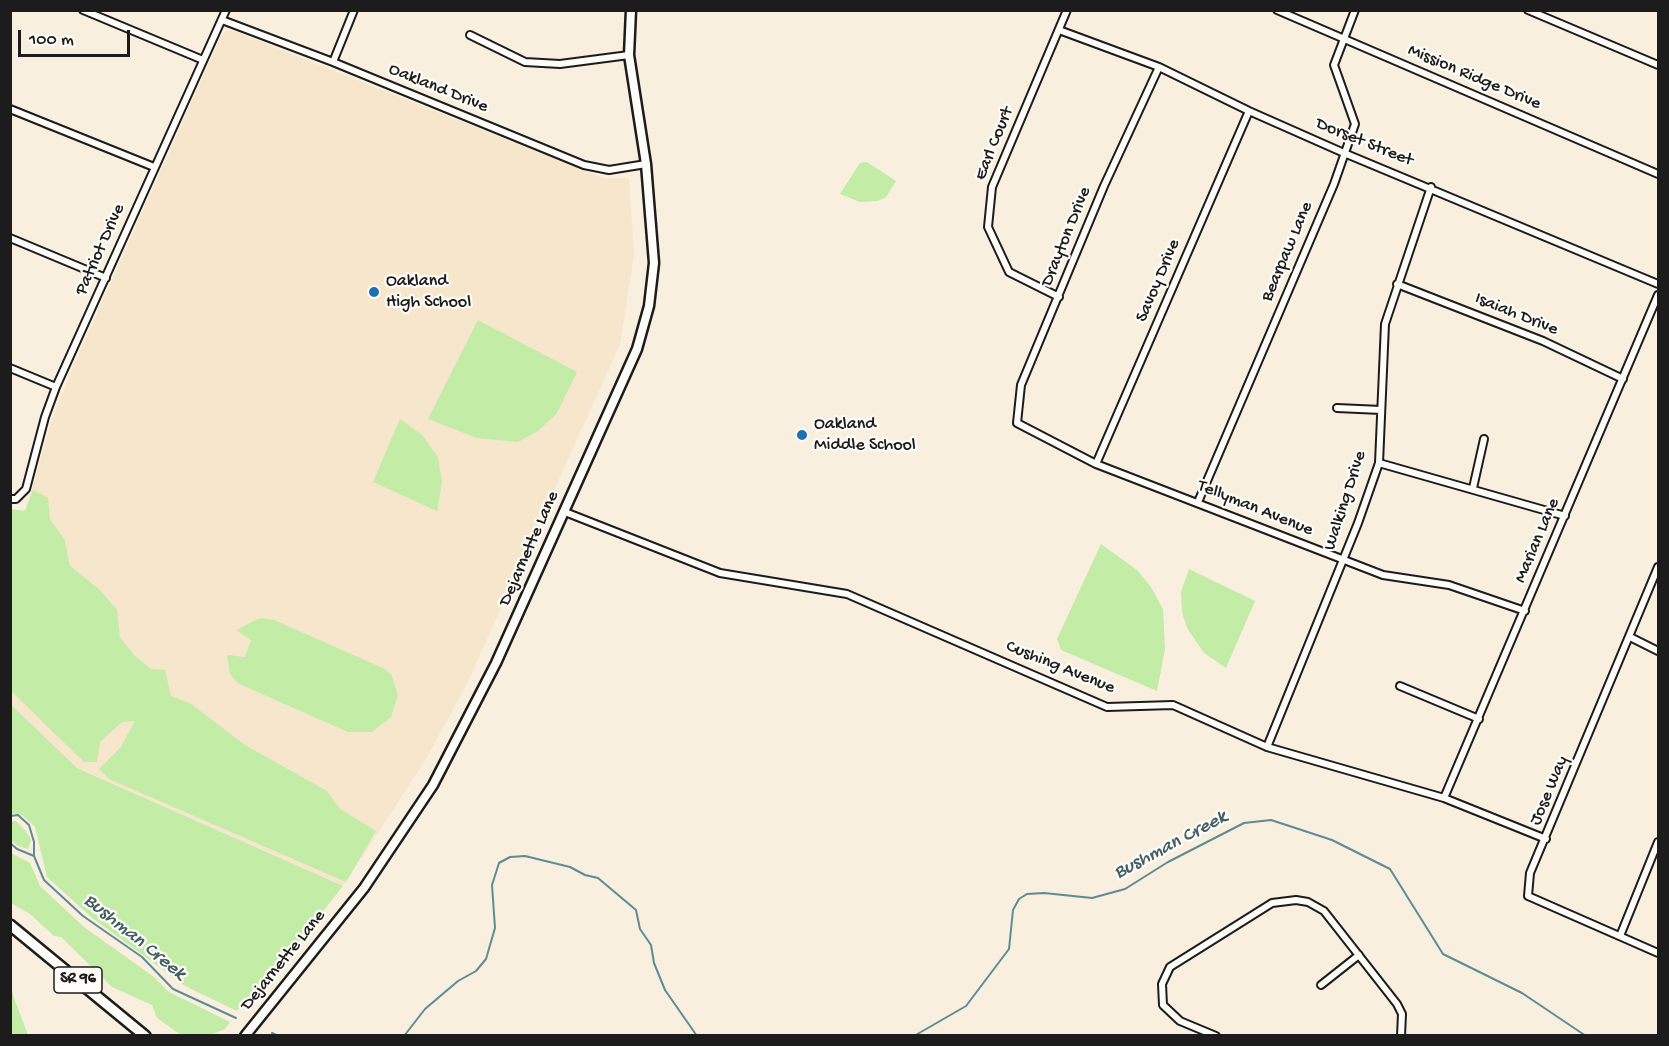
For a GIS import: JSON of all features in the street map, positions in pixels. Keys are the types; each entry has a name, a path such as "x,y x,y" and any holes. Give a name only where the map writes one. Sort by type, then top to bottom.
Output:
{"main road":[{"name":"Dejarnette Lane","path":"245,1035 364,888 433,785 496,663 637,349 649,306 654,263 646,164 629,55 631,10"},
{"name":"SR 96","path":"10,925 145,1035"}],"street":[{"path":"83,10 203,60"},
{"name":"Patriot Drive","path":"10,499 16,499 26,489 45,417 56,387 226,10"},
{"path":"333,62 354,10"},
{"name":"Earl Court","path":"1059,297 1009,272 988,227 992,187 1067,10"},
{"name":"Mission Ridge Drive","path":"1277,10 1659,174"},
{"name":"Bearpaw Lane","path":"1198,502 1355,124 1334,64 1355,10"},
{"path":"1528,10 1659,65"},
{"name":"Oakland Drive","path":"222,20 333,62 584,165 609,170 646,164"},
{"name":"Dorset Street","path":"1059,30 1159,67 1249,111 1344,153 1431,187 1659,284"},
{"path":"470,35 525,62 560,64 629,55"},
{"name":"Drayton Drive","path":"1017,423 1021,385 1104,186 1159,67"},
{"path":"10,109 154,167"},
{"name":"Savoy Drive","path":"1096,464 1249,111"},
{"name":"Walking Drive","path":"1267,747 1379,463 1385,324 1431,187"},
{"path":"10,238 106,278"},
{"name":"Isaiah Drive","path":"1397,284 1544,341 1623,379"},
{"name":"Marian Lane","path":"1444,798 1659,295"},
{"path":"10,368 56,387"},
{"path":"1337,408 1381,410"},
{"name":"Tellyman Avenue","path":"1017,423 1096,464 1383,575 1449,585 1524,611"},
{"path":"1473,488 1484,439"},
{"path":"1379,463 1473,488 1564,516"},
{"name":"Cushing Avenue","path":"565,512 720,573 847,594 1107,707 1173,705 1267,747 1444,798 1546,839"},
{"name":"Jose Way","path":"1659,567 1530,873 1528,896 1659,953"},
{"path":"1630,637 1659,651"},
{"path":"1400,686 1479,719"},
{"path":"1620,936 1659,842"},
{"path":"1216,1035 1180,1021 1170,1013 1160,994 1164,978 1170,967 1272,903 1296,900 1317,906 1359,955 1397,1004 1402,1014 1401,1035"},
{"path":"1321,985 1359,955"}],"shaded area":[{"path":"226,31 234,31 603,178 629,178 634,255 620,344 466,686 426,759 343,886 11,738 10,509 25,511 52,420 71,372 221,36"}],"green space":[{"path":"867,162 896,181 886,197 878,201 860,202 840,194 860,163"},
{"path":"478,320 577,372 557,413 538,431 518,442 477,438 428,419"},
{"path":"400,419 422,435 438,457 442,482 437,511 373,482"},
{"path":"33,490 48,498 50,520 64,538 70,566 99,589 117,610 120,637 134,655 151,669 165,670 171,696 191,704 245,745 327,791 340,809 376,831 346,882 109,779 99,769 121,747 135,721 122,722 100,742 97,762 84,762 11,691 11,509 25,511"},
{"path":"1101,544 1137,570 1151,587 1163,609 1165,649 1157,691 1061,650 1057,639"},
{"path":"1189,569 1255,601 1226,668 1204,653 1187,628 1182,612 1181,592"},
{"path":"260,618 274,620 383,668 391,674 398,695 391,717 372,732 348,732 237,683 230,674 227,655 245,657 251,640 236,630"},
{"path":"10,704 77,768 343,886 276,971 237,1011 185,986 91,917 47,877 35,827 22,815 11,813"},
{"path":"11,821 16,821 26,831 31,840 28,849 18,846 11,840"},
{"path":"11,853 30,863 40,886 84,927 154,977 169,992 230,1022 225,1029 210,1035 181,1035 157,1018 152,1005 112,987 61,937 54,936 30,914 11,903"},
{"path":"10,984 14,998 28,1035 11,1035"}],"waterway":[{"name":"Bushman Creek","path":"10,816 18,815 29,825 34,842 34,856"},
{"name":"Bushman Creek","path":"914,1036 966,1006 1009,949 1013,910 1019,899 1027,894 1044,893 1092,898 1125,889 1168,862 1244,823 1271,820 1332,840 1390,869 1443,954 1522,993 1586,1036"},
{"name":"Bushman Creek","path":"10,843 17,849 34,856 44,880 83,916 142,957 173,989 236,1018"},
{"name":"Bushman Creek","path":"404,1036 425,1009 458,981 476,971 486,959 495,928 492,885 499,863 510,857 525,856 570,867 585,875 598,878 636,910 640,929 651,945 654,963 665,990 697,1036"},
{"name":"Bushman Creek","path":"272,1033 278,1036"}],"place":[{"name":"Oakland High School","path":"374,292"},
{"name":"Oakland Middle School","path":"802,435"}]}
